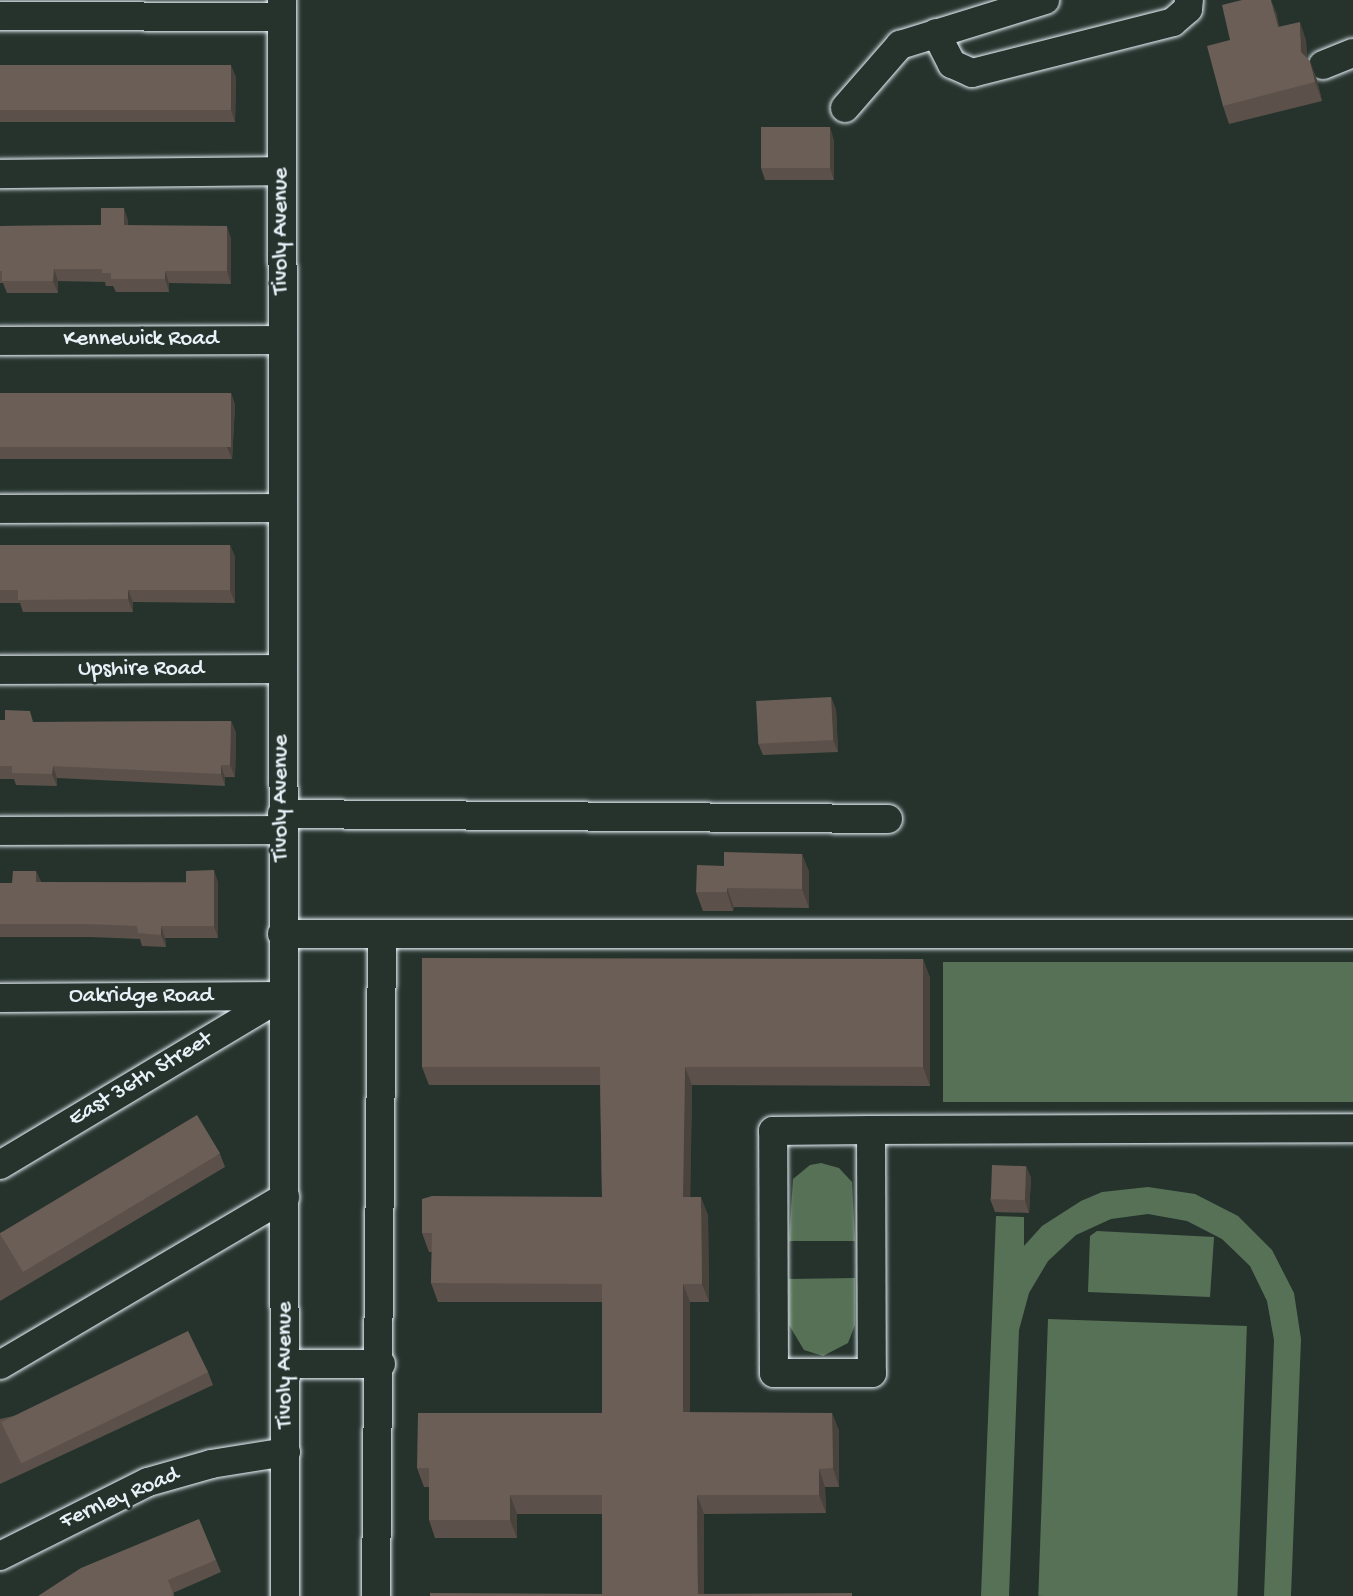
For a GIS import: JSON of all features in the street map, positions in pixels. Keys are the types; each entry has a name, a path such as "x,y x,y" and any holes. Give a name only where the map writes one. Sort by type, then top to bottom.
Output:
{"street":[{"path":"845,108 900,45 1045,0"},
{"path":"936,33 952,64 972,73 1172,22 1188,9 1189,0"},
{"path":"0,16 282,9"},
{"name":"Tivoly Avenue","path":"282,9 285,1596"},
{"path":"1324,65 1353,53"},
{"path":"0,174 282,171"},
{"name":"Kennewick Road","path":"0,341 282,340"},
{"path":"0,509 282,508"},
{"name":"Upshire Road","path":"0,670 282,669"},
{"path":"0,831 282,822 888,819"},
{"path":"282,933 1353,934"},
{"path":"376,1596 381,1364 382,935"},
{"name":"Oakridge Road","path":"0,998 282,996"},
{"name":"East 36th Street","path":"0,1165 282,996"},
{"path":"871,1130 872,1373 774,1373 773,1131 871,1130 1353,1128"},
{"path":"0,1365 285,1197"},
{"path":"286,1364 381,1364"},
{"name":"Fernley Road","path":"0,1556 148,1482 211,1464 286,1452"}],"green space":[{"path":"943,962 1353,962 1353,1102 943,1102"},
{"path":"821,1163 839,1168 852,1182 855,1241 789,1241 793,1179 810,1165"},
{"path":"1148,1187 1195,1194 1238,1216 1272,1250 1294,1293 1301,1339 1291,1596 1264,1596 1274,1340 1267,1301 1250,1266 1222,1239 1187,1221 1148,1214 1111,1219 1076,1235 1048,1261 1029,1293 1019,1330 1009,1596 981,1596 996,1216 1024,1217 1024,1246 1042,1226 1081,1201 1102,1192"},
{"path":"1097,1231 1214,1237 1210,1297 1088,1292 1090,1236"},
{"path":"855,1278 855,1325 848,1343 823,1356 804,1350 789,1325 789,1279"},
{"path":"1048,1319 1247,1326 1237,1596 1038,1596"}],"building":[{"path":"1242,0 1271,0 1278,27 1300,22 1301,52 1310,61 1315,82 1223,106 1207,46 1230,40 1222,5"},
{"path":"0,65 231,65 231,110 0,110"},
{"path":"761,127 830,127 830,168 761,168"},
{"path":"101,208 124,208 124,225 227,226 227,271 165,271 165,279 111,279 111,273 102,273 102,269 54,269 53,281 2,281 0,226 101,225"},
{"path":"0,393 231,393 231,447 0,447"},
{"path":"0,545 230,545 230,590 128,590 128,599 18,600 18,590 0,590"},
{"path":"831,697 833,740 758,744 756,701"},
{"path":"5,710 30,711 33,722 231,721 230,765 221,765 221,774 53,766 52,774 12,773 12,766 0,766 0,720 5,720"},
{"path":"724,852 802,854 802,889 727,888 727,892 696,892 697,865 724,866"},
{"path":"214,870 214,926 161,926 161,935 138,933 137,926 0,924 0,883 12,883 13,871 36,871 36,882 186,883 186,871"},
{"path":"422,958 923,959 923,1067 685,1067 683,1197 701,1197 702,1284 683,1284 683,1412 832,1413 833,1468 819,1469 819,1495 697,1495 698,1594 852,1593 852,1596 430,1596 430,1593 602,1594 602,1495 510,1495 510,1520 429,1520 429,1468 417,1468 418,1413 602,1413 602,1284 431,1283 432,1233 422,1233 422,1199 432,1196 602,1197 600,1067 422,1067"},
{"path":"197,1115 220,1154 23,1272 0,1233"},
{"path":"992,1165 1026,1166 1025,1200 991,1199"},
{"path":"188,1331 208,1372 21,1464 1,1422"},
{"path":"199,1519 216,1560 168,1580 174,1595 38,1596 81,1568"}]}
